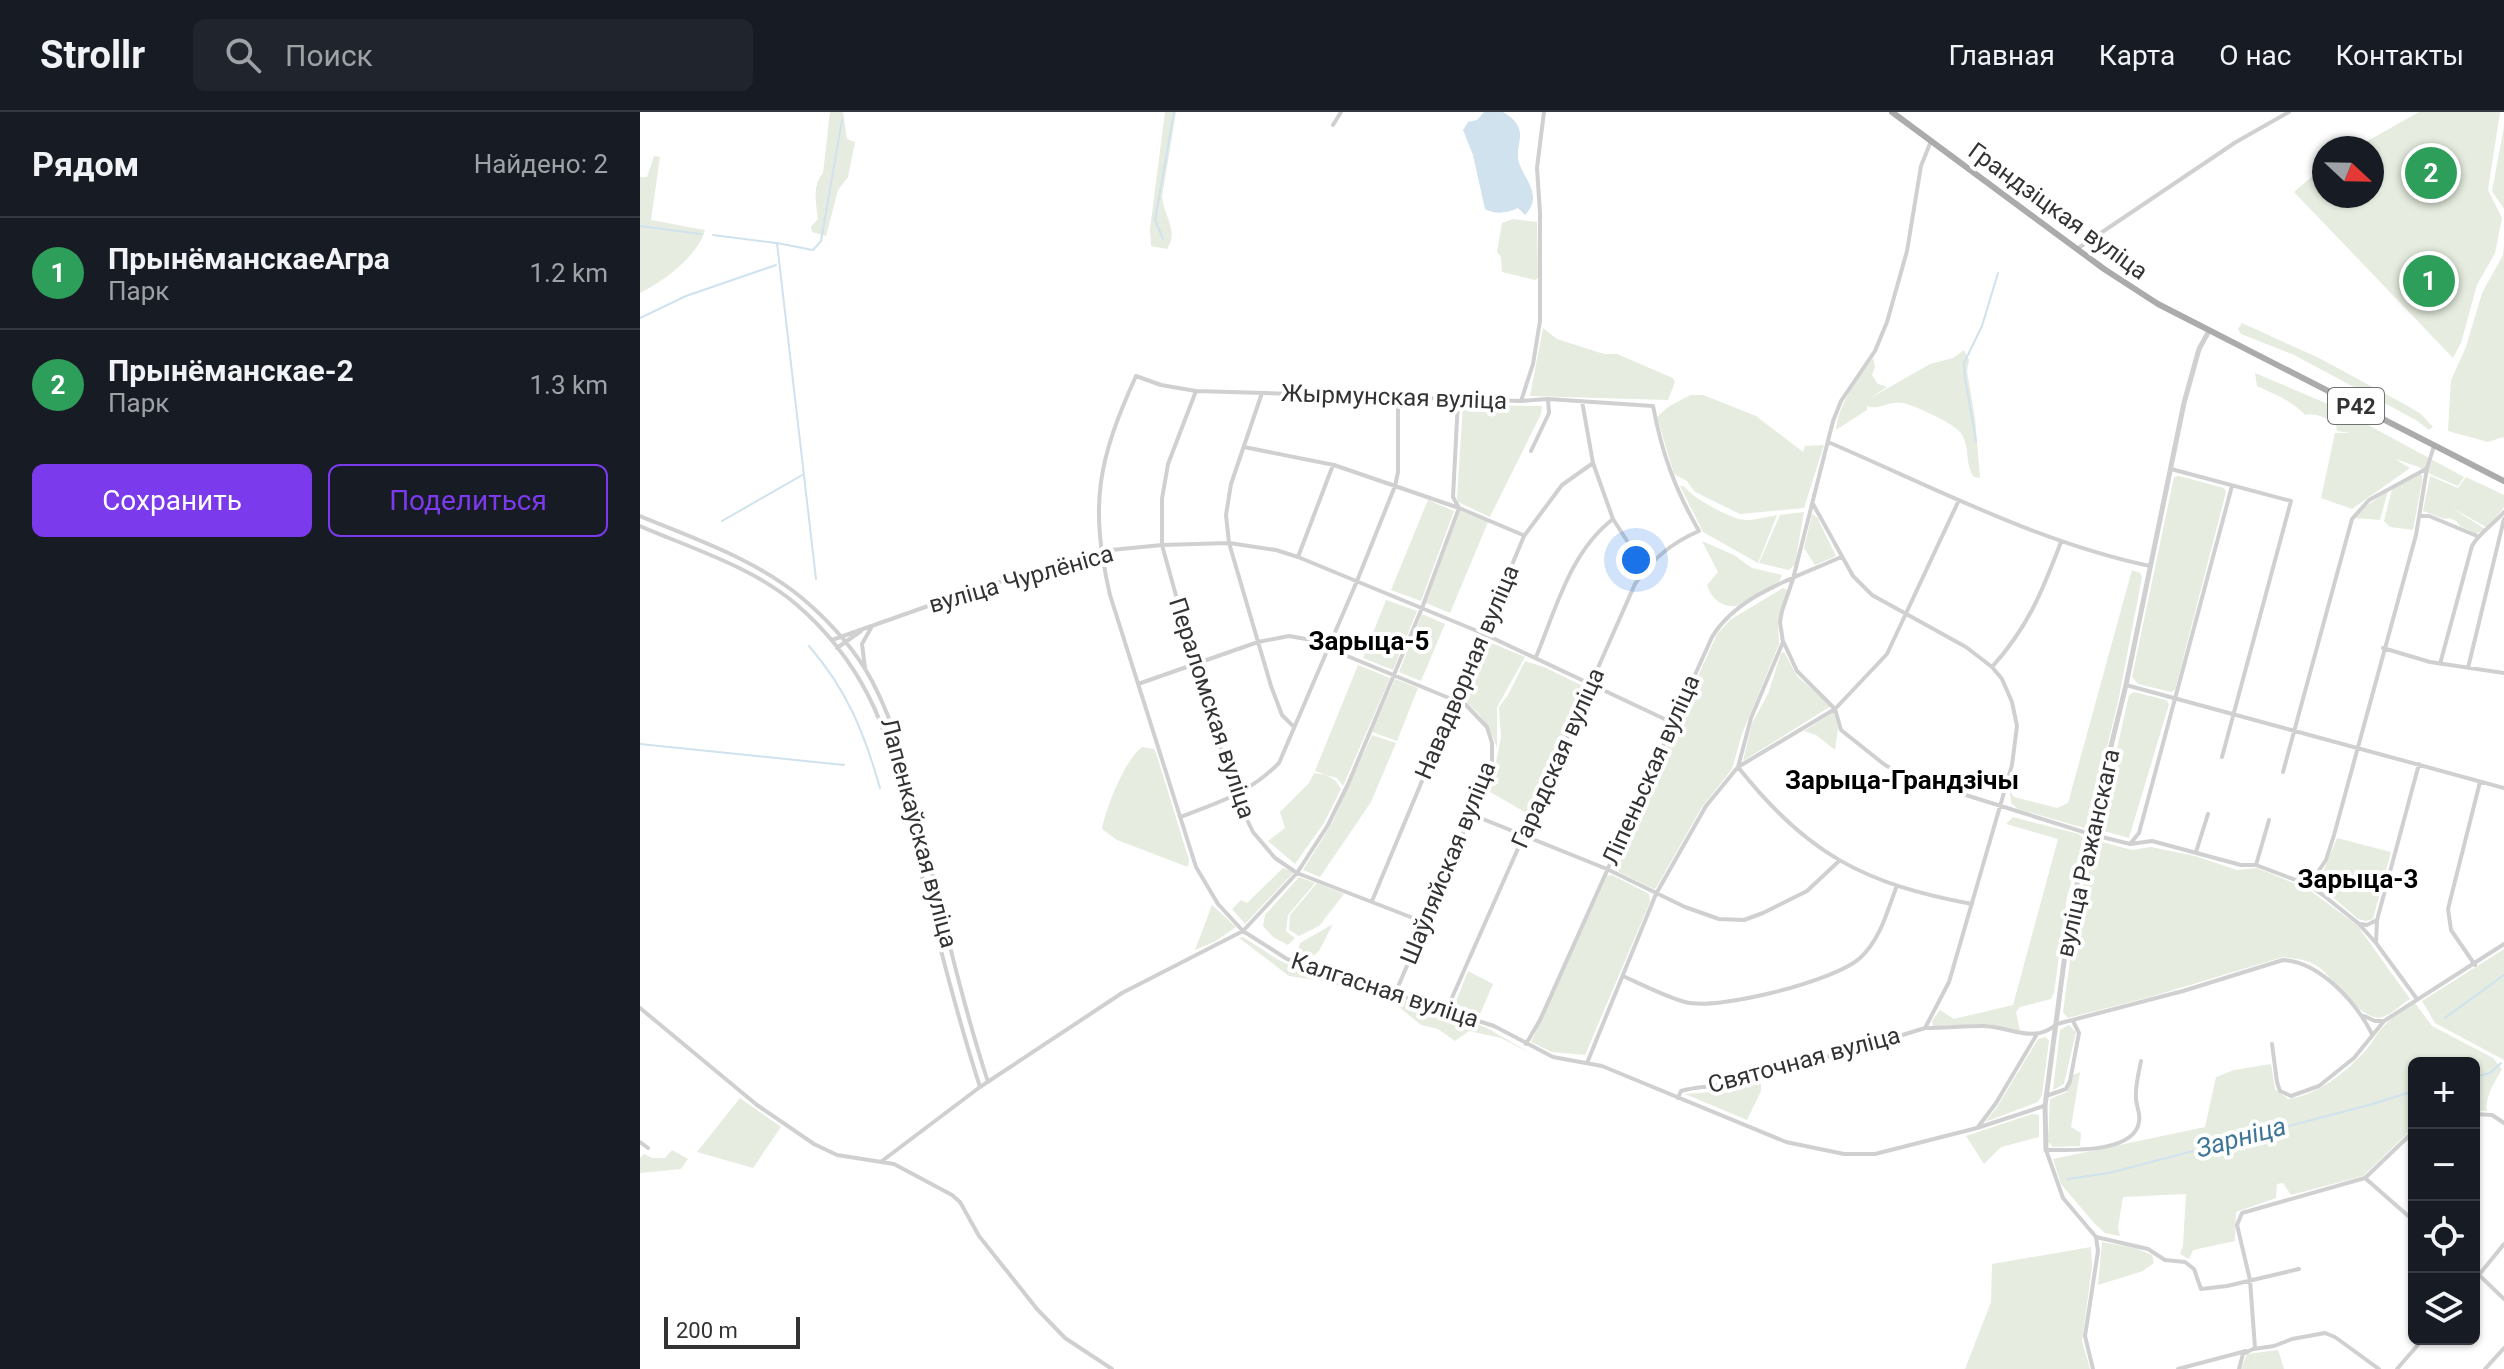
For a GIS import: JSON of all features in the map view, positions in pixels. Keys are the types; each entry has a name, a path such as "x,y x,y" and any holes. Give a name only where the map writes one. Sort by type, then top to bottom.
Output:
{"main road":[{"name":"Грандзіцкая вуліца","path":"1892,112 2139,292 2209,331"},
{"name":"Р42","path":"2209,331 2504,481"}],"street":[{"path":"1333,125 1341,112"},
{"path":"1521,401 1533,364 1540,321 1537,168 1544,112"},
{"path":"2077,249 2236,142 2289,112"},
{"path":"1931,141 1921,166 1907,251 1890,312 1875,351 1841,401 1780,622 1783,642 1797,671 1835,709 1841,730 1885,765 1905,776 2090,834 2130,844 2152,841 2241,865 2256,865 2309,885 2358,923 2417,999"},
{"name":"вуліца Ражанскага","path":"2096,1237 2063,1198 2046,1150 2046,1096 2071,909 2126,685 2192,371 2209,331"},
{"name":"Жырмунская вуліца","path":"1136,376 1161,385 1196,391 1521,401 1548,399 1653,406 1662,453 1678,494 1699,531"},
{"name":"Калгасная вуліца","path":"1136,376 1114,424 1105,453 1098,523 1101,551 1110,595 1196,867 1218,904 1243,931 1287,959 1494,1026 1553,1057 1602,1066 1786,1142 1844,1154 1875,1154 1977,1128 2045,1106"},
{"name":"Пераломская вуліца","path":"1196,391 1168,464 1162,499 1162,545 1235,795 1253,832 1275,858 1297,873 1426,923"},
{"path":"1262,393 1231,484 1226,515 1229,543 1258,642 1282,715 1295,728"},
{"path":"1180,817 1260,782 1279,763 1395,486 1398,472 1398,397"},
{"path":"882,1161 980,1087 1122,993 1243,931 1297,873 1335,810 1395,675 1459,508 1453,497 1458,399"},
{"path":"1531,451 1549,413 1548,399"},
{"path":"1582,401 1593,463 1613,519 1645,569"},
{"path":"1828,442 2061,542 2150,566"},
{"path":"2309,885 2326,860 2420,516 2427,468 2434,446"},
{"path":"1244,447 1334,465 1459,508 1524,536"},
{"name":"Навадворная вуліца","path":"1372,901 1524,536 1562,485 1593,463"},
{"path":"1298,557 1334,465"},
{"path":"2283,772 2352,519 2369,500 2427,468"},
{"path":"2170,469 2291,501 2222,757"},
{"path":"2130,844 2139,833 2232,486"},
{"path":"1587,1063 1656,894 1706,806 1738,767 1835,709 1887,654 1959,500"},
{"name":"Святочная вуліца","path":"1678,1098 1681,1091 1688,1089 1714,1088 1925,1028 1949,982 2012,765 2017,726 2012,702 2002,679 1966,647 1872,595 1853,576 1812,502"},
{"path":"2440,664 2477,536 2487,531 2504,512"},
{"name":"Лапенкаўская вуліца","path":"640,516 760,570 800,597 840,635 866,670 887,712 913,798 970,1026 988,1082"},
{"path":"2420,516 2429,516 2477,536"},
{"path":"1536,657 1583,548 1596,532 1613,519"},
{"path":"2468,668 2504,519"},
{"name":"Лапенкаўская вуліца","path":"640,526 754,576 797,605 832,640 868,694 902,797 960,1026 980,1087"},
{"name":"Гарадская вуліца","path":"1447,1009 1630,594 1645,569 1681,539 1699,531"},
{"path":"1992,667 2016,640 2042,594 2061,542"},
{"name":"вуліца Чурлёніса","path":"863,630 976,589 1101,551 1229,543 1276,550 1298,557 1482,633 1673,723"},
{"name":"Ліпеньская вуліца","path":"1526,1044 1540,1020 1720,623 1731,612 1841,557"},
{"path":"866,670 862,644 875,624"},
{"path":"832,640 863,630"},
{"path":"837,648 863,630"},
{"name":"Шаўляйская вуліца","path":"1138,684 1258,642 1289,636 1329,647 1455,699 1480,718 1492,743 1492,765 1395,994"},
{"path":"1738,767 1751,718 1783,642"},
{"path":"2383,648 2440,664 2504,673"},
{"path":"2126,685 2504,788"},
{"path":"2376,943 2377,920 2419,764"},
{"path":"1738,767 1776,812 1808,841 1839,861 1896,888 1972,904"},
{"path":"2475,965 2451,930 2448,909 2480,782"},
{"path":"2196,852 2208,814"},
{"path":"1473,815 1607,869 1656,894 1719,919 1744,920 1807,891 1839,861"},
{"path":"2256,865 2269,820"},
{"path":"1623,976 1686,1003 1710,1004 1797,986 1840,971 1860,958 1878,936 1896,888"},
{"path":"2358,923 2367,925 2377,920"},
{"path":"2272,1044 2278,1087 2285,1094 2291,1096 2319,1086 2368,1043 2384,1021 2504,944"},
{"path":"1925,1028 1981,1026 2016,1034 2048,1032 2057,1024 2251,972 2283,960 2310,965 2327,979 2360,1014 2372,1034"},
{"path":"640,1008 742,1093 807,1140 837,1155 882,1161 927,1180 952,1195 960,1202 979,1236 1052,1326 1112,1369"},
{"path":"2360,1014 2375,1021 2384,1021"},
{"path":"2046,1096 2066,1089 2070,1081 2079,1033 2073,1021"},
{"path":"1977,1128 1996,1103 2037,1034"},
{"path":"2046,1150 2082,1150 2128,1141 2137,1132 2140,1119 2135,1097 2141,1061"},
{"path":"2480,1114 2492,1115 2504,1123"},
{"path":"2255,1348 2250,1280 2237,1225 2242,1213 2365,1178 2408,1137"},
{"path":"640,1142 648,1148"},
{"path":"2365,1178 2408,1216"},
{"path":"2093,1369 2085,1336 2098,1251 2096,1237 2148,1249 2165,1260 2185,1262 2194,1269 2201,1289 2299,1269"},
{"path":"2480,1273 2504,1244"},
{"path":"2480,1275 2504,1299"},
{"path":"2178,1369 2325,1333 2379,1369"},
{"path":"2397,1369 2418,1345"},
{"path":"2239,1369 2243,1354 2255,1348"},
{"path":"2485,1369 2504,1348"}],"shaded area":[{"path":"830,112 843,112 847,139 855,142 848,177 838,190 826,236 812,232 811,227 818,219 816,189 823,173"},
{"path":"1165,112 1176,112 1162,197 1172,236 1167,249 1151,246 1150,229"},
{"path":"2419,112 2500,112 2488,190 2502,218 2495,253 2477,285 2461,343 2453,358 2294,192 2312,176 2312,208 2384,208 2384,136 2376,136"},
{"path":"2504,126 2504,209 2492,191"},
{"path":"654,156 660,157 651,220 705,230 696,249 679,267 640,293 640,177 647,177"},
{"path":"1513,219 1537,222 1538,278 1535,280 1502,272 1501,257 1497,252 1502,223"},
{"path":"2504,245 2504,439 2488,442 2448,431 2451,380 2466,347 2482,293 2503,255"},
{"path":"2242,323 2319,358 2406,405 2421,414 2433,427 2429,430 2416,420 2294,355 2241,334 2238,329"},
{"path":"1543,328 1557,339 1604,354 1617,354 1673,378 1675,382 1668,400 1530,396"},
{"path":"1964,350 1969,360 1967,371 1980,478 1974,477 1971,472 1965,442 1959,431 1908,404 1898,402 1867,406 1867,410 1836,430 1845,401 1873,358 1875,367 1872,375 1878,384 1887,387 1867,400 1930,364 1953,358"},
{"path":"2255,373 2335,407 2464,477 2458,486 2395,459 2410,468 2352,509 2321,498 2335,433 2351,433 2337,431 2336,425 2321,416 2305,415 2289,402 2257,386"},
{"path":"1690,395 1703,395 1756,416 1803,452 1805,446 1824,445 1804,508 1740,514 1695,492 1687,481 1674,474 1657,417"},
{"path":"1463,405 1542,406 1541,414 1490,517 1458,502"},
{"path":"2422,475 2422,482 2413,530 2390,527 2384,521 2392,489"},
{"path":"2430,476 2458,488 2466,477 2504,495 2504,507 2488,528 2450,507 2485,529 2476,534 2456,521 2423,511"},
{"path":"2174,477 2224,488 2226,492 2175,690 2171,692 2138,684 2132,677"},
{"path":"1680,486 1709,506 1739,519 1753,520 1777,515 1758,563 1703,532"},
{"path":"2388,491 2380,520 2355,518 2363,508"},
{"path":"1428,500 1454,511 1421,601 1391,590"},
{"path":"1460,511 1488,522 1450,613 1426,603"},
{"path":"1804,512 1795,564 1789,570 1759,563 1780,515"},
{"path":"1812,514 1817,517 1836,556 1815,565 1804,548"},
{"path":"1702,541 1734,555 1752,568 1782,575 1779,582 1737,606 1718,602 1707,585 1718,572"},
{"path":"2132,570 2142,577 2118,702 2088,825 2084,828 2018,809 2011,803 2010,791 2014,797 2057,808 2068,803"},
{"path":"1783,588 1787,590 1778,623 1779,644 1742,734 1732,769 1702,807 1656,888 1615,870 1613,865 1717,634 1730,620"},
{"path":"1386,600 1417,611 1393,670 1363,658"},
{"path":"1422,614 1445,624 1421,681 1399,672"},
{"path":"1484,640 1525,657 1497,707 1497,748 1483,719 1460,698"},
{"path":"1784,652 1797,676 1831,706 1743,761 1752,723 1768,694 1781,653"},
{"path":"1525,661 1587,688 1528,814 1490,792 1501,737 1499,707"},
{"path":"1358,665 1390,678 1343,786 1337,778 1315,771"},
{"path":"1395,679 1418,688 1397,741 1372,732"},
{"path":"2134,692 2166,700 2169,704 2129,838 2100,830 2099,826 2129,695"},
{"path":"1834,712 1838,728 1835,750 1816,735 1804,731"},
{"path":"1372,735 1396,743 1371,802 1320,877 1303,870 1332,823"},
{"path":"1142,747 1154,749 1157,756 1189,860 1188,867 1117,840 1102,829 1117,785 1129,762"},
{"path":"1314,773 1336,781 1341,789 1324,823 1295,864 1268,841 1285,828 1280,812 1309,783"},
{"path":"2013,817 2079,834 2084,839 2067,897 2054,993 2051,999 2020,1007 2016,1012 2020,1031 1988,1024 1933,1026 1932,1021 1940,1010 1954,1019 2013,1005 2058,839 2006,824"},
{"path":"2337,838 2391,852 2373,919 2358,919 2318,884"},
{"path":"2098,841 2132,850 2151,847 2195,856 2237,870 2257,868 2308,889 2357,925 2410,999 2386,1016 2375,1017 2358,1007 2316,965 2283,957 2068,1018 2063,1012 2078,902"},
{"path":"1283,868 1294,872 1245,924 1232,909 1241,900 1247,903"},
{"path":"1612,875 1649,894 1650,902 1585,1055 1552,1052 1531,1042 1607,876"},
{"path":"1299,877 1315,883 1288,915 1286,931 1295,938 1288,945 1273,937 1263,926 1265,915"},
{"path":"1317,883 1344,894 1319,926 1299,936 1289,930 1290,915"},
{"path":"1212,905 1236,927 1216,941 1195,950"},
{"path":"1333,924 1319,951 1311,958 1301,955 1298,949 1300,943"},
{"path":"1243,937 1293,967 1448,1013 1487,1028 1534,1055 1501,1038 1469,1031 1455,1041 1438,1029 1421,1025 1399,1007 1374,995 1289,976 1239,938"},
{"path":"2504,949 2504,1060 2435,1023 2422,1001"},
{"path":"1468,971 1493,984 1480,1014 1455,1004"},
{"path":"2415,1003 2432,1026 2493,1058 2502,1069 2489,1094 2487,1111 2480,1111 2480,1057 2408,1057 2408,1133 2363,1176 2291,1195 2283,1183 2277,1184 2276,1198 2236,1212 2235,1241 2193,1250 2189,1259 2180,1254 2186,1194 2123,1197 2118,1227 2120,1236 2105,1233 2061,1184 2053,1159 2205,1127 2216,1077 2234,1070 2271,1064 2275,1089 2288,1099 2321,1088 2358,1058 2395,1016"},
{"path":"2069,1025 2076,1032 2064,1084 2053,1090 2060,1030"},
{"path":"2046,1037 2049,1041 2042,1095 2038,1102 1985,1122 2038,1039"},
{"path":"2080,1072 2071,1127 2081,1133 2080,1146 2053,1147 2048,1142 2050,1099 2067,1092 2073,1075"},
{"path":"1761,1079 1761,1091 1747,1120 1685,1094 1712,1092"},
{"path":"740,1098 781,1127 753,1168 697,1152"},
{"path":"2032,1114 2039,1115 2039,1137 2001,1147 1984,1164 1966,1136"},
{"path":"672,1150 688,1159 681,1169 640,1173 640,1158 644,1154 652,1158 665,1158"},
{"path":"2102,1242 2135,1248 2152,1255 2154,1263 2143,1271 2098,1285"},
{"path":"2091,1247 2092,1267 2082,1341 2090,1369 1965,1369 1991,1302 1992,1264"},
{"path":"2278,1350 2284,1369 2241,1369 2247,1354"}],"water":[{"path":"1484,112 1503,112 1520,131 1519,163 1533,195 1533,202 1525,215 1518,208 1502,213 1485,209 1473,155 1463,130 1468,122 1477,120"}],"waterway":[{"path":"1163,239 1155,220 1174,112"},
{"path":"816,579 777,243 813,250 821,241 842,120"},
{"path":"640,226 701,234"},
{"path":"713,235 776,243"},
{"path":"640,318 686,296 776,265"},
{"path":"1976,441 1964,363 1982,326 1998,273"},
{"path":"722,521 804,474"},
{"path":"809,646 834,679 853,712 880,788"},
{"path":"640,744 844,765"},
{"path":"2445,1018 2504,975"},
{"name":"Зарніца","path":"2480,1076 2490,1073 2501,1063"},
{"name":"Зарніца","path":"2068,1179 2109,1173 2408,1093"}],"place":[{"name":"Прынёманскае-2","path":"2431,173"},
{"name":"ПрынёманскаеАгра","path":"2429,281"}],"district":[{"name":"Зарыца-5","path":"1369,641"},
{"name":"Зарыца-Грандзічы","path":"1902,780"},
{"name":"Зарыца-3","path":"2358,879"}]}
